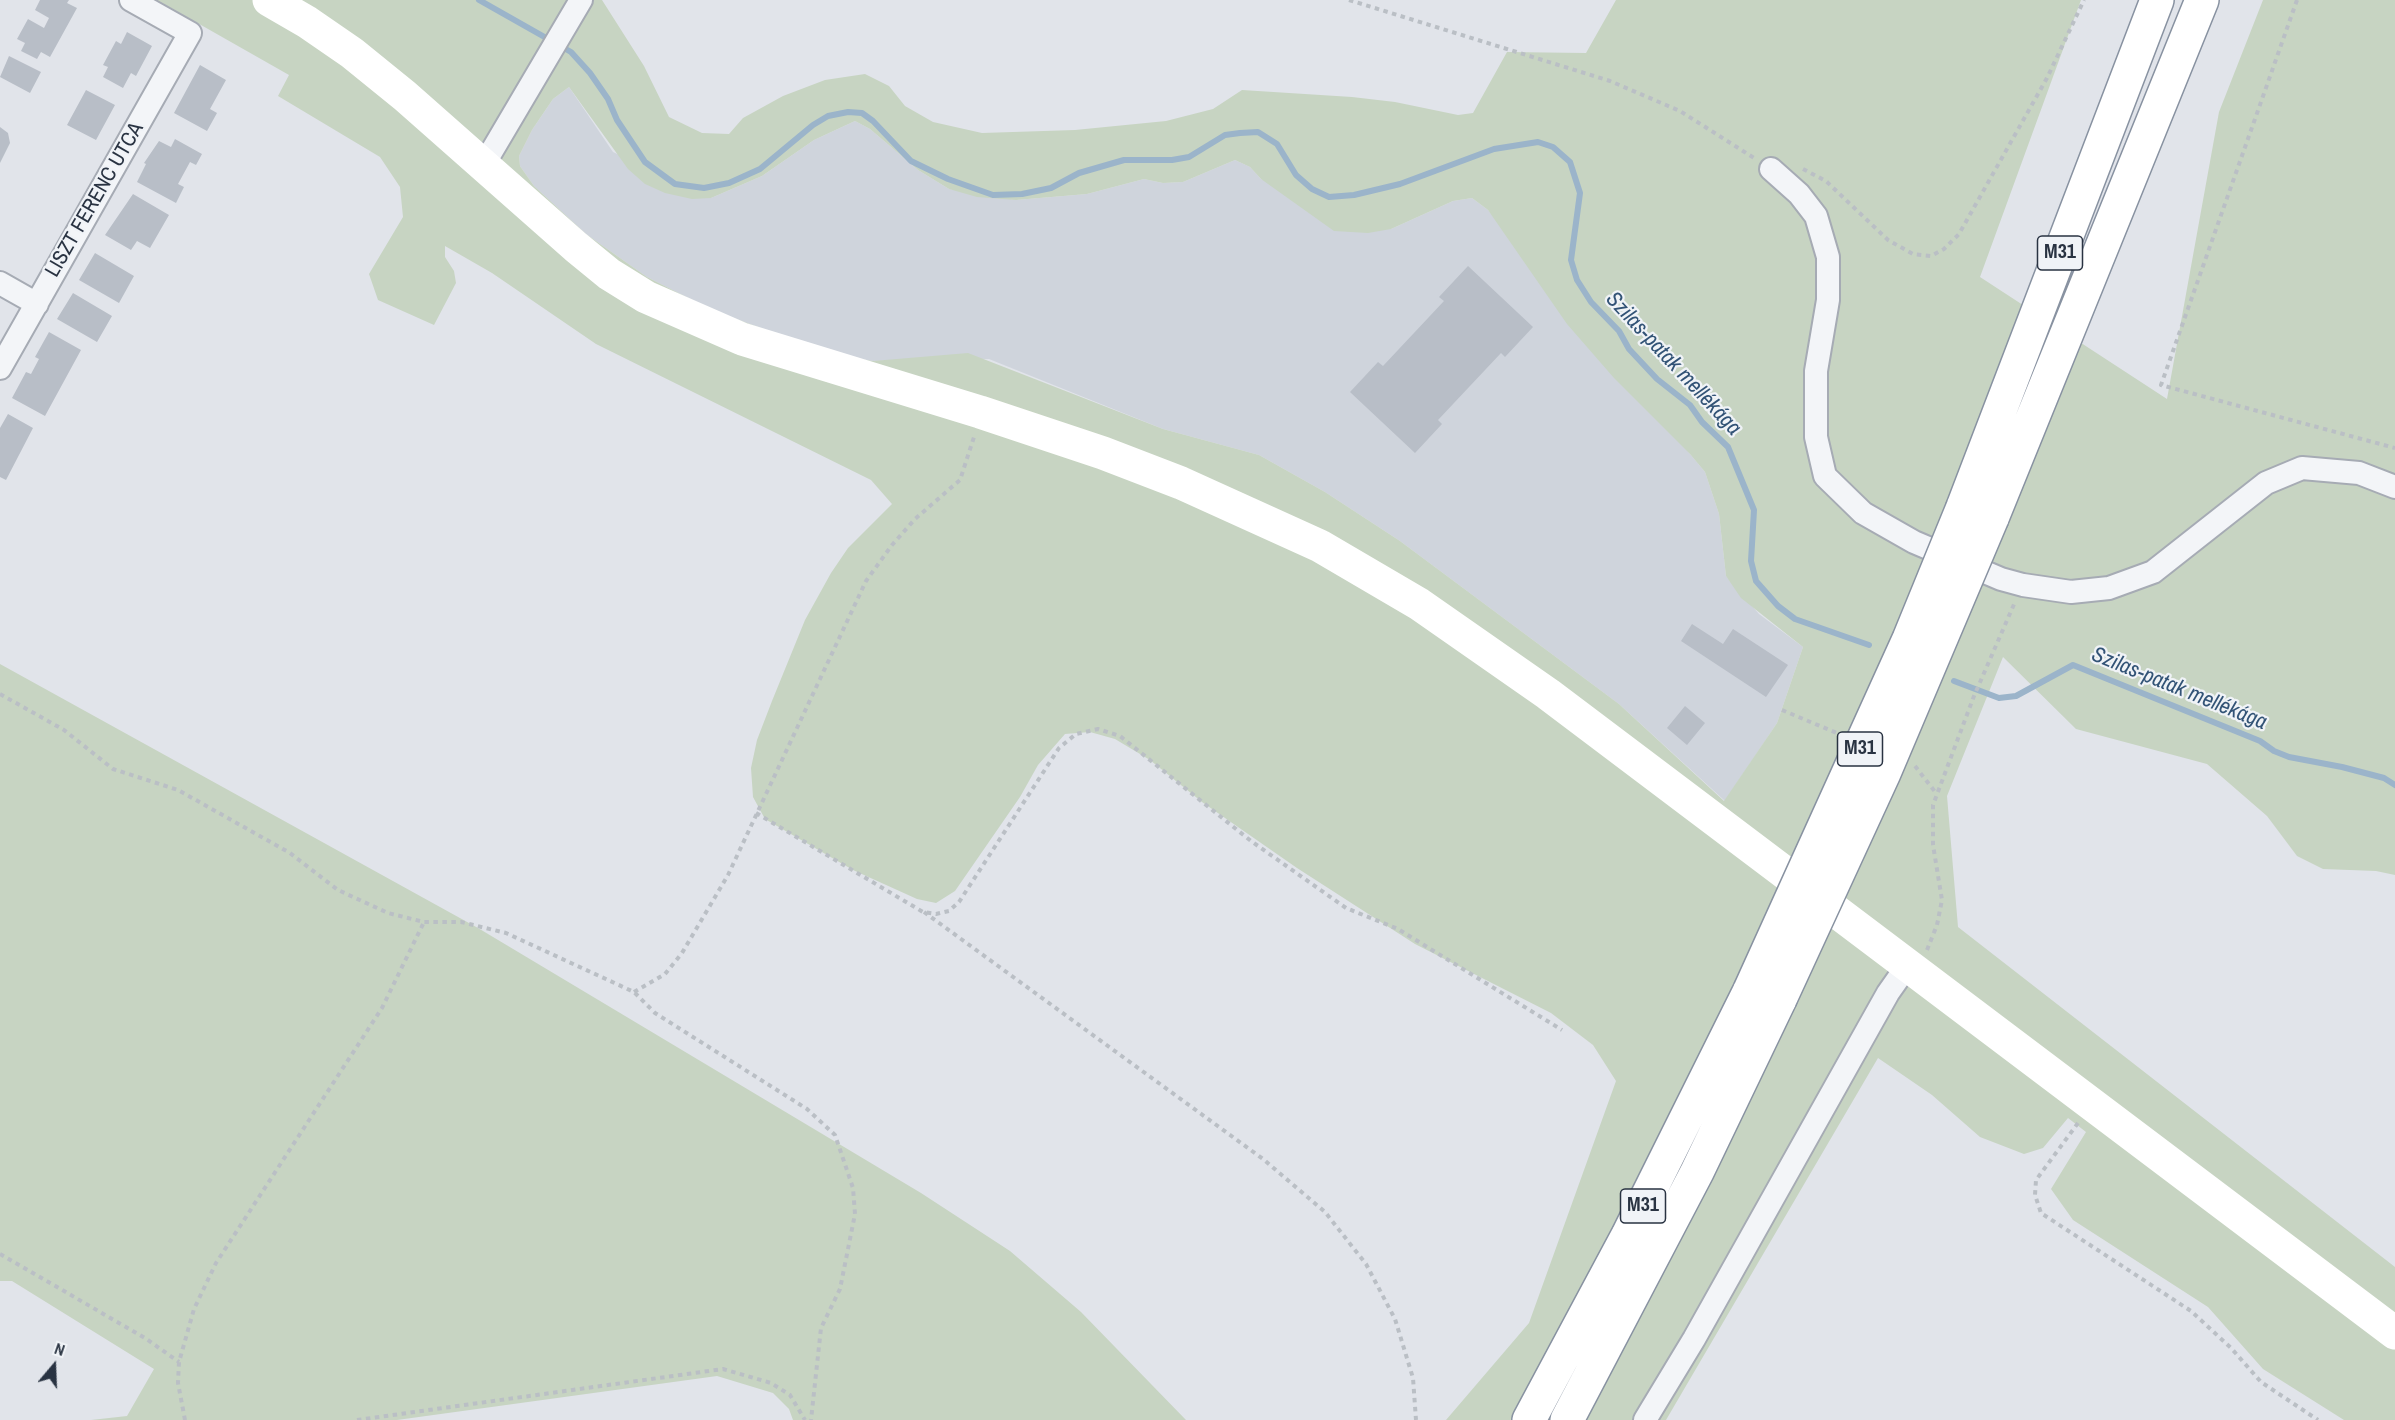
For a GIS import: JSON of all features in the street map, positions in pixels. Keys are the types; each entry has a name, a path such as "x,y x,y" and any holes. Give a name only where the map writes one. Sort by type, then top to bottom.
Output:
{"main road":[{"path":"269,0 307,22 352,53 405,96 609,274 672,310 742,339 980,412 1103,453 1201,492 1320,546 1419,604 1548,694 2395,1333"},
{"name":"M31","path":"1978,512 2157,0"},
{"name":"M31","path":"1567,1420 1697,1172 1875,714 1978,512 2202,0"},
{"name":"M31","path":"1529,1420 1628,1235 1765,994"}],"street":[{"name":"LISZT FERENC UTCA","path":"0,368 190,33 131,0"},
{"path":"483,166 578,5"},
{"path":"1771,169 1799,194 1816,216 1828,257 1828,300 1816,371 1816,437 1826,476 1863,513 1914,542 2001,579 2023,585 2071,592 2109,588 2153,572 2266,483 2302,468 2359,473 2395,487"},
{"path":"0,283 37,304"},
{"path":"1645,1420 1699,1329 1888,993 1911,969"}],"path":[{"path":"1349,0 1610,81 1680,111 1771,169 1787,166 1807,170 1826,182 1888,240 1913,254 1931,256 1944,249 1959,234 2035,99 2084,0"},
{"path":"2297,0 2160,385 2395,448"},
{"path":"634,992 664,974 682,953 728,875 866,581 892,545 915,519 960,480 970,455 980,412"},
{"path":"1911,969 1937,925 1942,900 1933,845 1933,805 1974,696 2023,585"},
{"path":"0,694 64,730 113,769 178,790 290,853 338,891 388,913 424,922 460,922 506,933 634,992 656,1013 807,1109 835,1135 853,1188 855,1214 840,1289 821,1328 811,1420"},
{"path":"923,912 936,914 949,911 959,902 1059,748 1076,734 1098,729 1120,736 1251,841 1346,908 1398,929 1562,1030"},
{"path":"756,813 923,912 1263,1159 1325,1212 1366,1264 1395,1319 1413,1378 1416,1420"},
{"path":"185,1420 178,1383 179,1362 194,1309 216,1263 382,1008 424,922"},
{"path":"2091,1105 2036,1180 2035,1195 2041,1213 2191,1311 2231,1348 2260,1382 2318,1420"},
{"path":"0,1254 145,1338 179,1362"},
{"path":"357,1420 723,1369 771,1383 789,1395 805,1420"}],"shaded area":[{"path":"569,87 613,152 711,198 762,176 814,140 855,121 870,129 918,170 949,189 1016,200 1087,194 1144,179 1163,183 1183,182 1235,160 1250,167 1261,179 1391,229 1453,201 1472,198 1488,210 1705,472 1719,514 1726,576 1759,614 1803,647 1777,723 1725,801 1619,704 1400,541 1325,492 1259,455 1163,429 989,359 873,361 834,355 712,310 647,277 586,234 534,186 520,166 519,156 532,130 553,99"}],"green space":[{"path":"157,0 602,0 644,66 669,117 702,133 729,134 743,118 783,96 825,80 865,74 889,86 905,106 933,122 982,133 1075,130 1166,121 1213,109 1242,90 1352,97 1395,102 1458,115 1473,113 1507,52 1586,53 1616,0 2081,0 1980,277 2167,399 2219,112 2263,0 2395,0 2395,875 2376,871 2323,869 2297,856 2267,816 2207,764 2076,729 2003,657 1947,796 1958,927 2395,1267 2395,1420 2344,1420 2263,1369 2208,1307 2073,1220 2051,1189 2086,1132 2068,1118 2043,1148 2024,1154 1980,1137 1932,1095 1878,1058 1666,1420 1446,1420 1529,1323 1616,1081 1593,1045 1551,1013 1415,944 1297,868 1202,802 1150,760 1115,739 1090,732 1065,734 1038,765 1020,797 955,891 936,903 917,899 853,870 765,819 753,797 751,768 757,740 772,701 805,620 831,573 848,548 892,504 871,480 596,344 492,273 445,246 445,257 454,271 456,283 434,325 378,300 369,274 403,217 400,187 380,157 278,96 289,75","holes":["569,87 628,169 645,184 665,193 692,199 711,198 762,176 814,140 855,121 870,129 918,170 949,189 977,197 1016,200 1087,194 1144,179 1163,183 1183,182 1235,160 1250,167 1261,179 1334,231 1368,233 1391,229 1453,201 1472,198 1488,210 1567,324 1614,378 1705,472 1719,514 1726,576 1741,598 1803,647 1777,723 1724,801 1619,704 1400,541 1325,492 1259,455 1163,429 968,353 873,361 834,355 712,310 647,277 586,234 534,186 520,166 519,156 532,130 553,99"]},
{"path":"0,664 478,928 921,1193 1010,1251 1081,1312 1186,1420 793,1420 789,1409 773,1393 717,1376 397,1420 91,1420 127,1416 154,1369 12,1281 0,1281"}],"building":[{"path":"40,0 69,0 67,3 77,8 50,57 41,52 37,59 21,51 25,43 17,39 28,19 44,28 49,18 35,10"},
{"path":"127,32 152,46 136,76 131,73 123,88 103,77 108,67 103,65 116,41 121,44"},
{"path":"9,56 41,72 30,93 0,77"},
{"path":"200,65 226,80 210,109 217,113 207,131 174,113"},
{"path":"86,90 115,105 96,140 67,125"},
{"path":"0,127 8,133 10,143 0,163"},
{"path":"175,139 202,154 196,165 190,162 178,184 184,187 176,203 137,182 146,164 144,163 159,141 171,147"},
{"path":"133,194 169,215 150,248 137,241 131,250 105,235"},
{"path":"95,253 134,276 119,303 79,280"},
{"path":"1468,266 1533,327 1505,357 1501,353 1438,420 1442,424 1415,453 1350,392 1378,362 1383,366 1444,301 1439,297"},
{"path":"73,293 112,316 97,342 57,319"},
{"path":"49,332 81,350 45,416 12,398 26,372 31,374 39,359 35,357"},
{"path":"8,414 33,428 6,480 0,477 0,428"},
{"path":"1692,624 1723,644 1733,629 1788,665 1766,697 1681,641"},
{"path":"1685,706 1705,723 1687,745 1667,728"}],"waterway":[{"name":"Szilas-patak mellékága","path":"479,0 571,52 590,73 608,99 617,120 645,162 675,184 704,188 729,183 760,169 813,125 828,116 848,112 862,113 873,121 911,161 948,179 993,195 1022,194 1051,188 1079,173 1124,160 1172,160 1189,157 1225,135 1240,133 1258,132 1277,144 1296,175 1312,189 1329,197 1354,195 1400,184 1494,149 1538,142 1553,147 1570,162 1580,193 1571,260 1577,280 1591,302 1619,331 1629,349 1657,379 1690,405 1702,422 1728,447 1754,510 1751,561 1756,581 1778,606 1795,619 1869,645"},
{"name":"Szilas-patak mellékága","path":"1954,681 1999,698 2016,696 2073,665 2260,741 2274,751 2289,757 2384,778 2395,785"}]}
